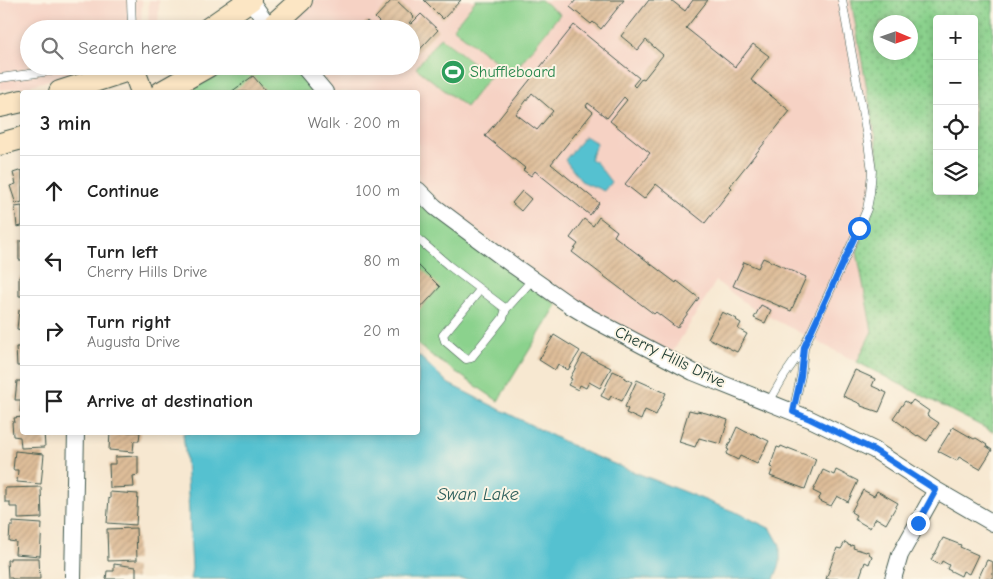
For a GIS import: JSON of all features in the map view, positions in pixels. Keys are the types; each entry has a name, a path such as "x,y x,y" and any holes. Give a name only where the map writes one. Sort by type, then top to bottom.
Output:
{"street":[{"path":"221,20 250,0 264,20"},
{"path":"279,20 301,0"},
{"path":"66,90 111,75"},
{"path":"137,75 141,90"},
{"path":"166,90 192,75"},
{"path":"311,75 323,90"},
{"path":"0,106 20,101"},
{"path":"0,144 20,139"},
{"name":"Cherry Hills Drive","path":"420,192 434,207 532,280 591,318 693,372 810,419 874,450 936,490 993,523"},
{"path":"73,579 76,435"},
{"path":"893,579 900,555 936,490"}],"lane":[{"path":"132,0 132,20"},
{"path":"769,402 804,347 859,228 867,209 870,193 872,171 842,0"},
{"path":"0,78 22,75"},
{"path":"420,241 448,265 506,309"},
{"path":"480,290 444,336 445,341 466,359 471,358 503,318 506,309 532,280"},
{"path":"793,412 801,376 804,347"}],"shaded area":[{"path":"0,0 142,0 141,20 20,20 20,75 66,75 22,88 0,90"},
{"path":"149,0 159,0 158,20 148,20"},
{"path":"314,0 851,0 875,133 879,168 874,201 857,252 872,331 857,362 752,308 716,281 672,353 576,300 519,261 440,202 420,182 420,90 333,90 321,75 420,75 420,20 291,20"}],"green space":[{"path":"476,0 541,0 560,14 512,74 453,28"},
{"path":"851,0 993,0 993,432 857,362 872,331 857,252 874,201 879,168 875,133"},
{"name":"Shuffleboard","path":"440,37 490,76 466,107 420,71 420,63"},
{"path":"218,75 300,75 313,90 188,90"},
{"path":"420,202 557,305 498,401 420,346"}],"water":[{"path":"585,136 597,143 590,159 596,162 611,182 604,191 581,181 565,160"},
{"name":"Swan Lake","path":"420,357 449,384 589,454 740,514 771,529 780,545 780,564 774,579 190,579 192,568 183,435 420,435"}],"building":[{"path":"392,0 396,0 414,17 412,20 377,20 375,18"},
{"path":"424,0 461,0 443,19"},
{"path":"576,0 624,0 601,29 593,22 591,24 570,7"},
{"path":"649,0 671,0 685,11 693,0 708,0 686,28 735,67 753,44 769,56 751,80 790,111 730,186 732,188 705,223 656,184 644,199 625,184 650,153 610,121 627,100 624,97 607,118 588,103 586,106 593,112 551,164 599,203 590,215 535,171 531,176 523,170 525,168 485,136 574,25 639,78 633,85 635,87 642,78 644,79 663,55 646,40 638,50 621,36","holes":["532,93 553,111 537,130 516,114"]},
{"path":"421,14 438,30 420,49 420,20 415,20"},
{"path":"253,76 265,90 234,90"},
{"path":"20,171 20,203 16,204 10,186 16,184 13,173"},
{"path":"522,191 531,199 521,211 512,203"},
{"path":"20,206 20,226 17,227 15,207"},
{"path":"599,217 617,231 614,236 699,298 677,328 656,312 654,314 572,252 578,244 570,238 584,219 593,226"},
{"path":"19,241 20,241 20,260"},
{"path":"763,258 806,277 791,311 733,286 744,262 758,268"},
{"path":"420,267 440,287 420,309"},
{"path":"20,277 20,296 19,296"},
{"path":"761,305 771,310 765,323 754,318"},
{"path":"19,310 20,310 20,330 17,329"},
{"path":"722,312 737,319 741,323 738,329 747,334 737,352 708,338"},
{"path":"554,335 580,351 568,370 558,364 555,370 539,360"},
{"path":"16,347 20,347 20,366 17,366"},
{"path":"583,354 611,368 600,388 589,382 586,388 580,385 578,390 568,385"},
{"path":"855,370 875,379 872,386 887,393 879,412 861,406 861,404 843,396"},
{"path":"613,371 632,382 622,401 611,396 609,400 601,396"},
{"path":"637,380 666,393 656,415 645,410 641,420 626,413 628,409 625,407"},
{"path":"17,381 20,381 20,400 15,400"},
{"path":"913,400 929,411 927,415 939,423 927,441 893,418 905,401 910,404"},
{"path":"689,410 728,420 721,444 699,438 695,447 679,442"},
{"path":"20,417 20,435 44,435 45,447 21,448 20,437 13,436 12,422 15,422 14,418"},
{"path":"737,427 769,441 757,464 740,456 738,460 726,454"},
{"path":"953,427 974,439 976,438 992,450 980,469 959,457 957,461 938,451"},
{"path":"110,435 140,435 139,441 134,441 133,452 109,450"},
{"path":"781,446 816,459 805,489 770,476 773,468 770,467 777,447 780,448"},
{"path":"15,451 44,454 41,484 17,482 18,470 13,470"},
{"path":"138,456 138,475 133,476 134,487 110,488 109,464 115,464 115,457"},
{"path":"823,470 834,475 836,470 858,481 848,502 837,496 831,506 818,500 821,495 813,491"},
{"path":"41,487 42,518 18,519 18,507 10,507 10,502 5,502 5,488"},
{"path":"863,490 874,496 877,491 898,503 886,524 876,518 870,528 854,519 856,515 851,512"},
{"path":"110,492 138,494 136,525 107,523"},
{"path":"13,522 42,524 40,556 15,554 16,542 9,541 10,526 13,526"},
{"path":"136,528 137,560 108,561 107,529"},
{"path":"943,538 961,545 960,547 978,555 969,574 963,571 961,576 947,569 949,565 942,561 940,565 931,560"},
{"path":"845,542 848,545 854,546 853,548 870,553 872,556 869,564 865,562 859,579 826,579 837,548 841,549"},
{"path":"10,558 39,558 40,579 8,578 7,560 10,560"},
{"path":"987,560 993,562 993,579 978,579"},
{"path":"114,564 136,567 136,579 106,579 107,571 114,571"}],"place":[{"name":"Shuffleboard","path":"453,72"}],"route":[{"path":"859,228 804,347 801,376 793,412 874,450 936,490 918,523"}]}
